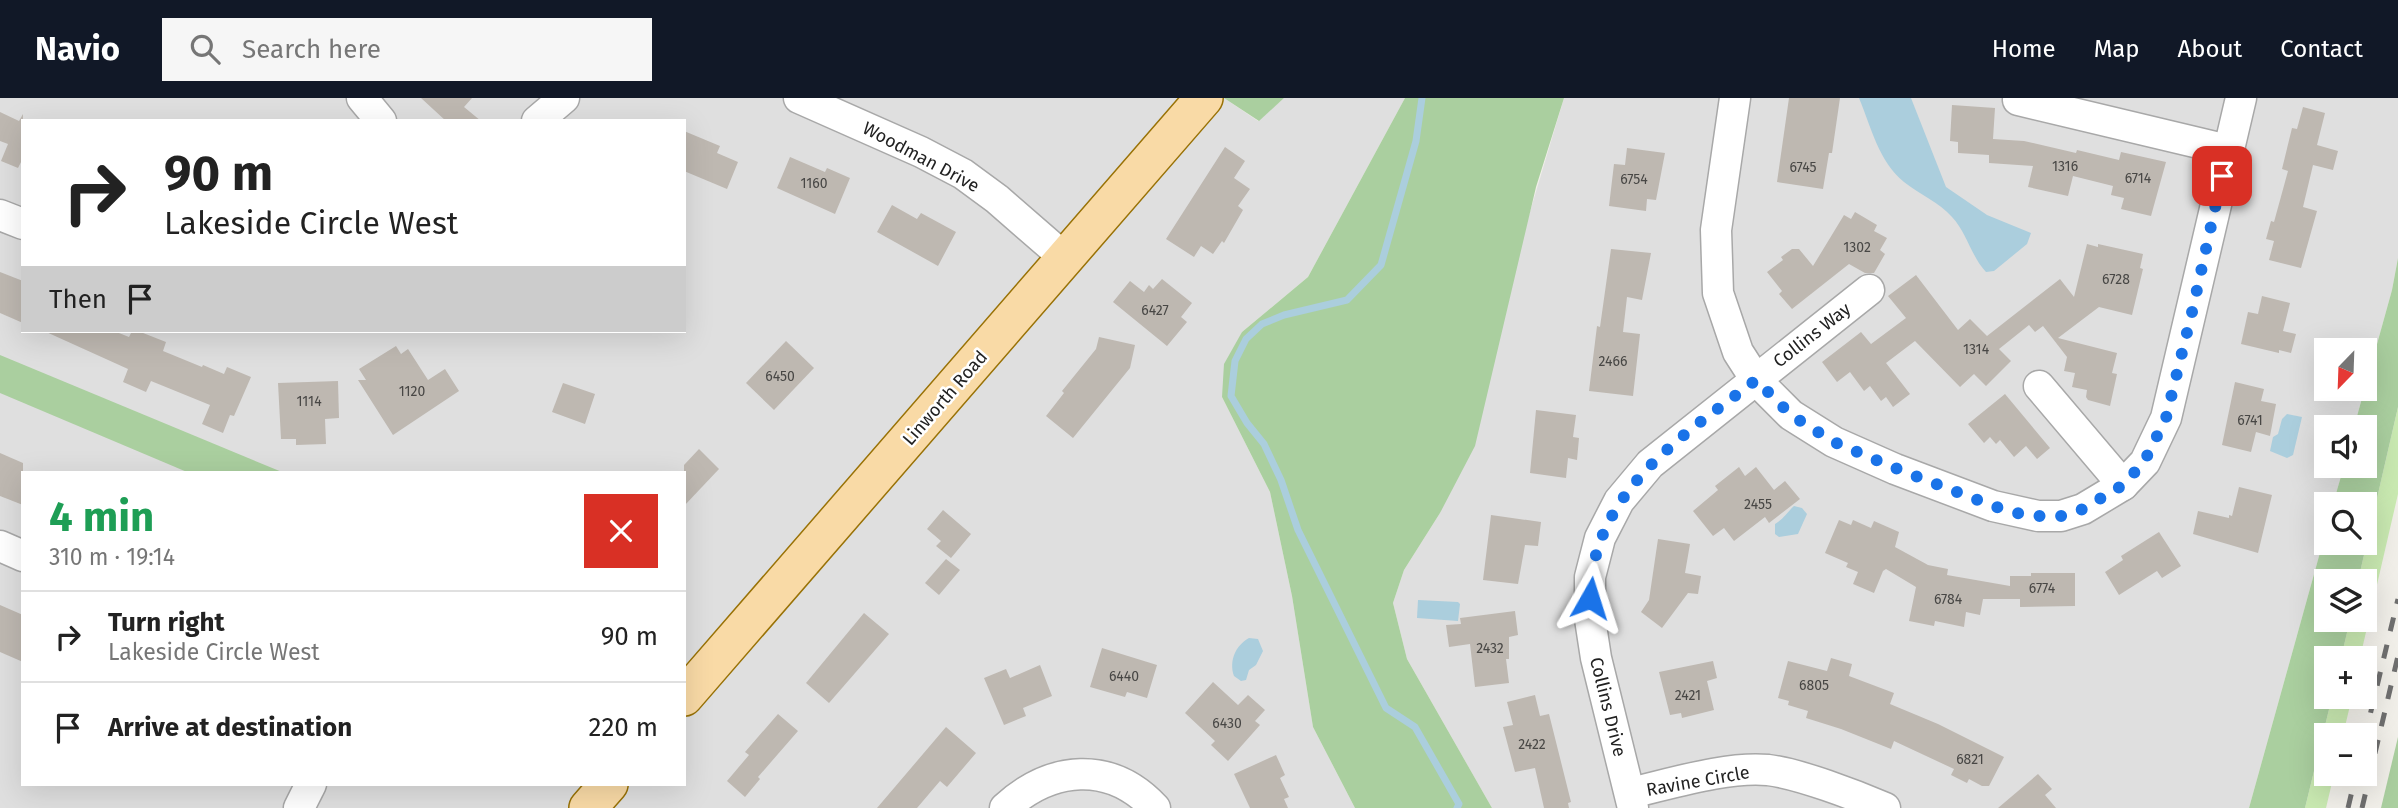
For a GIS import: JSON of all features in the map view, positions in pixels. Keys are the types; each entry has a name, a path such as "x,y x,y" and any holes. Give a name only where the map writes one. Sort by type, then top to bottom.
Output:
{"main road":[{"name":"Linworth Road","path":"686,695 1204,98"},
{"path":"588,808 607,786"}],"street":[{"path":"362,98 379,119"},
{"path":"539,119 564,98"},
{"name":"Woodman Drive","path":"799,98 921,152 963,174 997,199 1066,258"},
{"path":"1735,98 1716,230 1718,293 1738,352 1756,380 1791,415 1834,442 1993,506 2038,516 2061,516 2083,509 2123,485 2144,462 2166,418 2241,98"},
{"path":"2018,100 2228,150"},
{"path":"0,215 21,224"},
{"name":"Collins Way","path":"1756,380 1869,290"},
{"name":"Collins Drive","path":"1631,801 1595,658 1590,619 1590,577 1601,538 1619,501 1650,464 1756,380"},
{"path":"2039,386 2123,485"},
{"path":"0,546 21,555"},
{"name":"Ravine Circle","path":"1631,801 1721,773 1767,770 1812,781 1885,808"},
{"path":"1005,808 1024,792 1047,781 1083,773 1102,775 1124,784 1155,808"},
{"path":"299,808 310,786"}],"shaded area":[{"path":"0,98 1224,98 1258,121 1284,98 1405,98 1308,277 1242,332 1222,397 1270,492 1292,596 1313,727 1355,808 0,808"},
{"path":"1564,98 2398,98 2398,258 2392,290 2377,344 2377,338 2314,338 2314,401 2361,401 2357,415 2314,415 2314,478 2341,478 2336,492 2314,492 2314,555 2319,555 2249,808 1492,808 1407,659 1393,603 1404,570 1440,513"}],"green space":[{"path":"1224,98 1284,98 1259,121"},
{"path":"1405,98 1564,98 1536,187 1475,446 1440,513 1404,570 1393,603 1407,659 1492,808 1355,808 1313,727 1292,596 1270,492 1222,397 1224,364 1242,332 1308,277"},
{"path":"2398,258 2398,407 2377,498 2377,492 2336,492 2341,478 2377,478 2377,415 2357,415 2361,401 2377,401 2377,344"},
{"path":"0,355 280,471 185,471 0,393"},
{"path":"2398,407 2398,494 2377,585 2377,569 2361,569 2364,555 2377,555 2377,498"},
{"path":"2319,555 2364,555 2361,569 2315,569"},
{"path":"2314,574 2314,632 2347,632 2344,646 2314,646 2314,709 2329,709 2326,723 2314,723 2314,771 2305,808 2249,808"},
{"path":"2347,632 2366,632 2363,646 2344,646"},
{"path":"2329,709 2349,709 2346,723 2326,723"},
{"path":"2398,737 2398,808 2381,808"},
{"path":"2314,771 2314,786 2331,786 2326,808 2305,808"}],"water":[{"path":"1859,98 1911,98 1946,187 1987,215 2031,233 2027,244 1994,271 1986,272 1952,217 1904,182 1888,165"},
{"path":"2287,414 2302,417 2293,455 2287,458 2270,451 2273,437 2278,434 2282,419"},
{"path":"1794,506 1802,508 1807,514 1798,534 1779,537 1775,534 1775,524"},
{"path":"1418,600 1458,602 1458,621 1417,618"},
{"path":"1249,638 1258,639 1263,651 1256,665 1249,670 1246,680 1241,681 1234,676 1233,659 1240,645"}],"building":[{"path":"421,98 472,98 464,107 479,119 444,119"},
{"path":"1789,98 1840,98 1832,153 1829,153 1823,189 1777,182"},
{"path":"1952,105 1995,108 1993,139 2024,141 2119,160 2121,152 2166,162 2151,216 2121,209 2124,198 2111,195 2113,186 2073,176 2068,196 2028,187 2033,166 1989,163 1989,155 1958,153 1958,142 1950,141"},
{"path":"2303,107 2325,113 2317,145 2338,151 2333,170 2313,165 2303,207 2317,211 2301,268 2269,260 2274,241 2266,239 2271,221 2274,222 2288,171 2282,169 2292,128 2297,129"},
{"path":"0,112 19,121 23,114 21,162 18,168 1,161 8,144 0,141"},
{"path":"686,132 720,146 717,153 738,162 727,189 686,172"},
{"path":"1225,147 1245,161 1234,178 1250,189 1238,206 1243,210 1224,243 1222,241 1213,254 1201,246 1194,257 1166,239"},
{"path":"1627,148 1665,153 1656,200 1647,199 1646,211 1609,206 1614,164 1625,165"},
{"path":"790,157 825,172 827,168 850,178 835,214 777,188"},
{"path":"892,205 917,219 921,213 956,232 938,266 877,232"},
{"path":"1855,212 1877,225 1874,231 1887,238 1880,250 1885,254 1874,273 1865,273 1849,264 1792,309 1779,294 1782,291 1767,272 1792,249 1799,249 1813,266 1844,215 1851,219"},
{"path":"2087,244 2143,254 2140,268 2143,269 2132,315 2099,307 2058,338 2117,353 2112,373 2117,374 2110,406 2088,400 2087,390 2072,387 2075,373 2064,371 2067,357 2043,326 2035,332 2029,325 1999,349 2011,361 1986,386 1974,374 1960,387 1915,341 1886,363 1910,394 1893,407 1886,397 1881,401 1870,386 1864,391 1850,372 1837,382 1822,362 1861,332 1871,344 1906,318 1888,296 1916,275 1958,330 1970,319 1987,336 2060,279 2074,297"},
{"path":"1611,249 1651,253 1642,300 1627,297 1623,332 1640,334 1633,396 1589,391"},
{"path":"0,272 21,280 21,322 0,313"},
{"path":"1162,279 1192,303 1181,317 1187,322 1167,346 1113,302 1130,281 1144,292 1149,285 1153,289"},
{"path":"2262,296 2290,303 2283,331 2296,334 2291,353 2279,350 2279,353 2241,344 2248,312 2258,314"},
{"path":"48,333 119,333 129,337 131,333 143,333 166,342 163,351 202,367 203,365 224,374 227,367 251,377 234,416 230,415 223,433 202,424 210,405 151,381 146,392 123,382 128,369"},
{"path":"1099,337 1135,345 1130,368 1073,438 1046,416 1064,393 1062,391 1096,349"},
{"path":"786,341 814,368 774,410 746,383"},
{"path":"396,346 401,354 408,349 428,380 445,369 459,391 393,435 358,380 366,380 359,369"},
{"path":"338,381 339,418 325,419 326,444 296,445 296,439 281,439 278,383"},
{"path":"2235,382 2264,389 2261,401 2276,404 2270,436 2256,432 2251,452 2222,445"},
{"path":"563,383 595,394 585,424 552,412"},
{"path":"2005,394 2050,448 2037,459 2026,446 2014,457 2000,440 1996,444 1990,437 1984,443 1968,424"},
{"path":"1536,410 1576,415 1573,437 1579,438 1577,460 1568,458 1566,478 1530,473"},
{"path":"699,449 719,469 686,504 686,471 684,465"},
{"path":"0,453 23,463 23,471 21,504 0,496"},
{"path":"1739,467 1745,476 1756,467 1774,490 1785,481 1800,499 1769,523 1765,517 1734,541 1724,528 1713,536 1693,511 1718,490 1715,486"},
{"path":"2239,487 2272,495 2258,553 2193,534 2198,511 2229,518 2229,515 2232,516"},
{"path":"943,510 971,534 951,558 936,546 941,541 927,529"},
{"path":"1491,515 1541,522 1538,546 1525,545 1518,584 1483,580"},
{"path":"1839,520 1851,525 1853,520 1871,528 1874,521 1899,532 1895,547 1928,565 1948,569 1947,575 2010,586 2010,576 2075,573 2075,606 2020,607 2020,599 1983,599 1980,615 1966,612 1964,627 1935,621 1934,626 1909,621 1916,587 1886,569 1874,593 1853,584 1858,572 1846,567 1848,563 1825,553"},
{"path":"2159,532 2181,566 2162,578 2157,571 2119,595 2105,572 2123,560 2121,556"},
{"path":"1658,539 1690,544 1685,573 1701,576 1698,594 1688,593 1662,628 1641,612 1649,600"},
{"path":"946,559 960,570 939,595 925,583"},
{"path":"0,605 21,614 21,661 0,652"},
{"path":"1515,611 1518,635 1509,637 1509,659 1506,659 1509,683 1475,687 1470,644 1449,647 1446,625 1461,624 1460,618"},
{"path":"864,613 889,634 829,703 806,683"},
{"path":"1102,648 1157,665 1147,698 1127,692 1125,697 1090,687"},
{"path":"1831,658 1852,664 1849,676 1894,693 1890,704 2004,757 1989,786 1982,786 1969,779 1967,783 1951,775 1954,769 1894,741 1891,749 1806,718 1808,711 1788,705 1789,701 1778,698 1788,661 1827,671"},
{"path":"1713,661 1717,678 1707,681 1714,710 1682,718 1681,713 1670,715 1659,672"},
{"path":"1040,665 1052,696 1023,708 1026,716 1004,725 984,678 1006,669 1010,678"},
{"path":"1213,682 1238,705 1248,695 1265,710 1255,721 1260,725 1228,761 1211,745 1215,741 1185,713"},
{"path":"1535,695 1540,716 1549,714 1571,802 1568,803 1569,808 1544,808 1535,768 1515,772 1503,727 1513,725 1507,702"},
{"path":"778,714 798,731 758,777 760,779 745,797 727,781 749,755 745,752"},
{"path":"946,727 976,753 947,787 940,781 917,808 877,808"},
{"path":"1276,755 1285,775 1280,778 1289,797 1284,799 1288,808 1250,808 1234,774"},
{"path":"2038,774 2052,789 2045,795 2056,808 1998,808"}],"waterway":[{"path":"1422,98 1416,141 1381,265 1347,300 1284,315 1262,324 1246,339 1235,361 1231,396 1247,423 1264,444 1281,480 1298,530 1386,708 1415,727 1459,804 1457,808"}],"railway":[{"path":"2368,723 2398,599"},
{"path":"2362,808 2398,656"},
{"path":"2348,808 2353,786"}],"route":[{"path":"1590,598 1590,577 1601,538 1619,501 1650,464 1756,380 1791,415 1834,442 1895,468 2017,513 2061,516 2083,509 2123,485 2144,462 2166,418 2222,176"}]}
